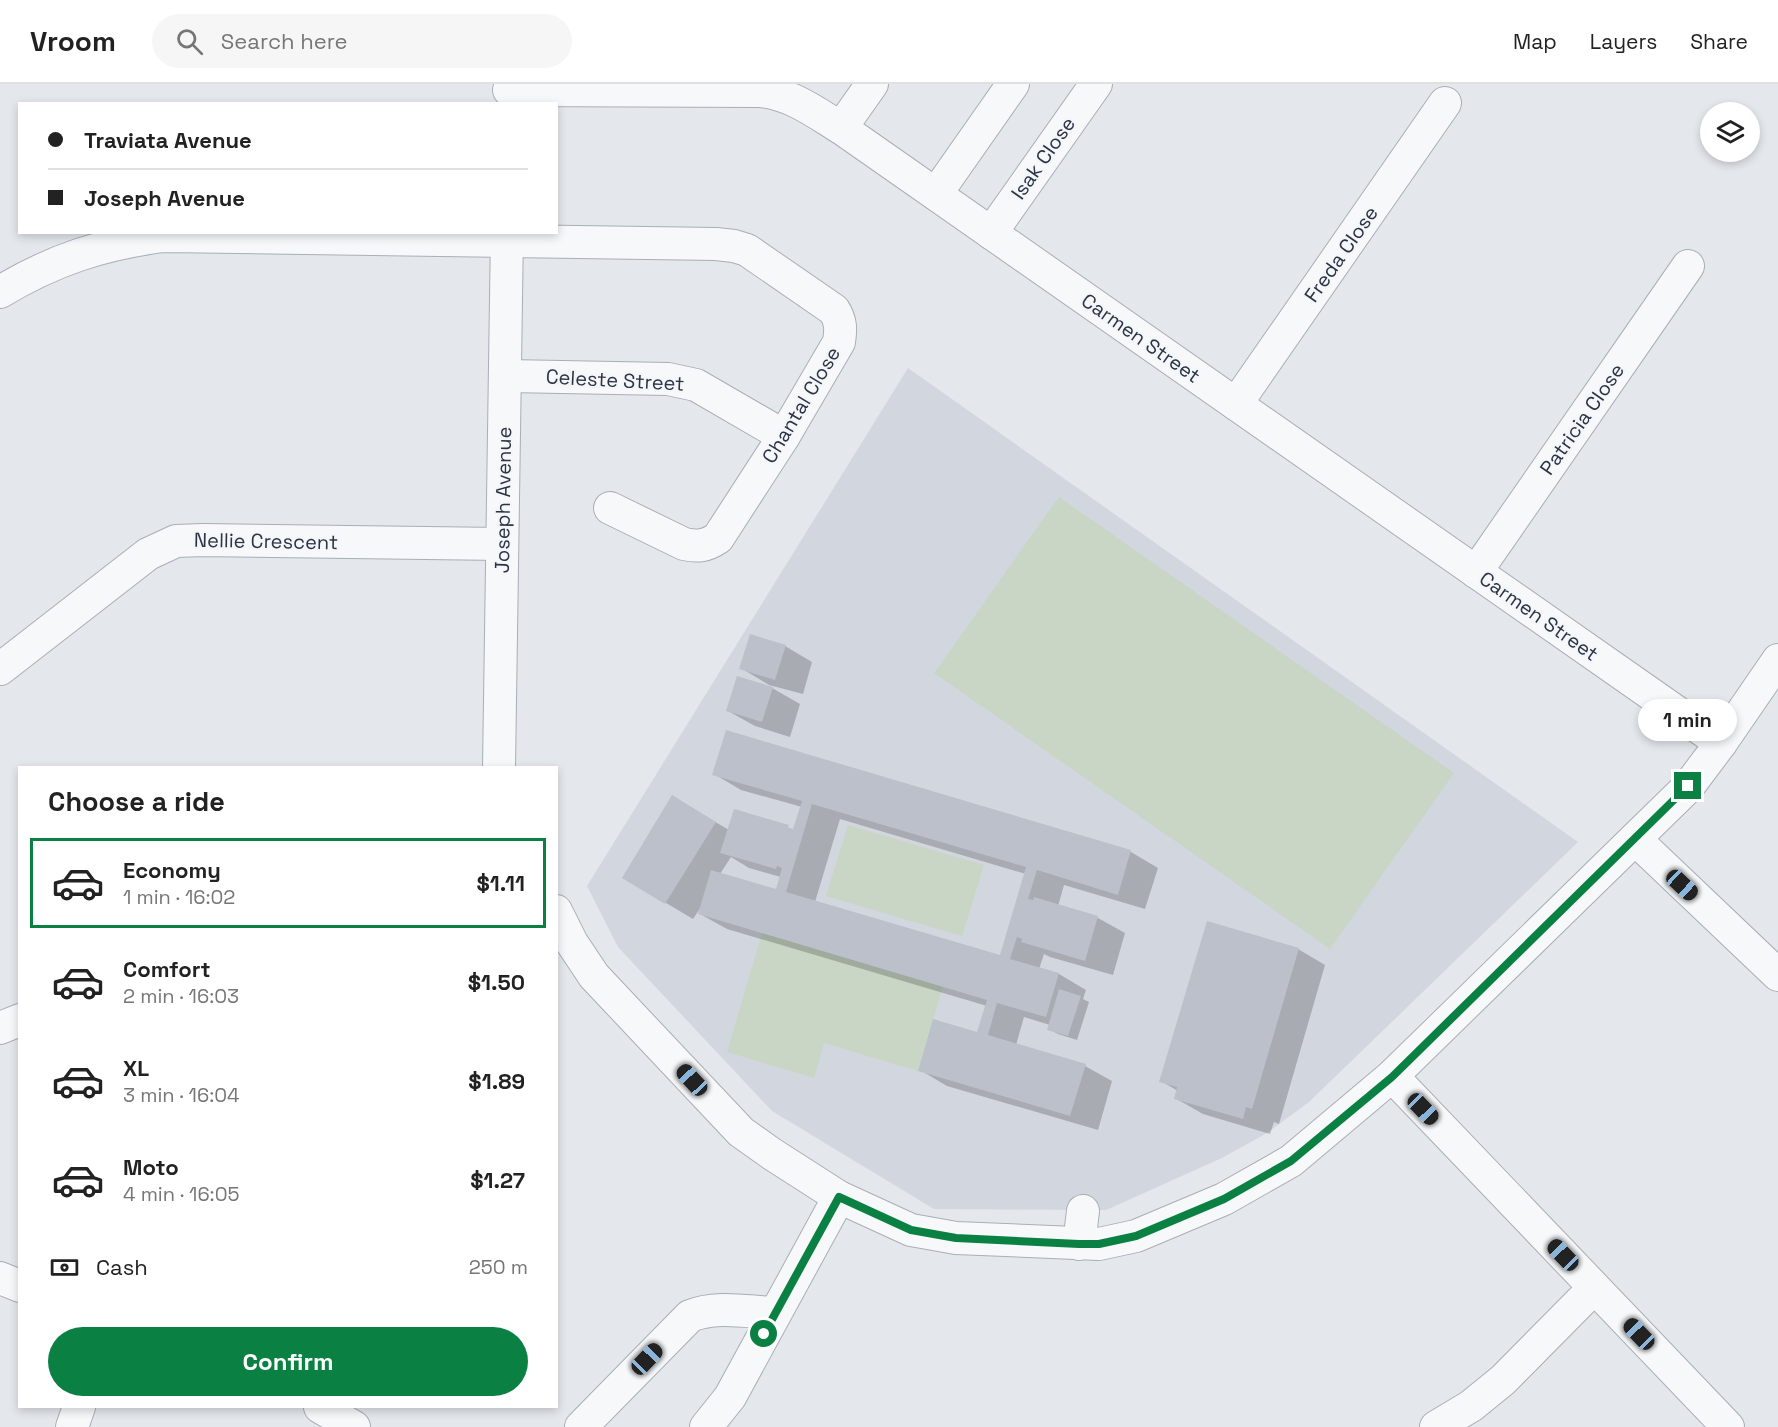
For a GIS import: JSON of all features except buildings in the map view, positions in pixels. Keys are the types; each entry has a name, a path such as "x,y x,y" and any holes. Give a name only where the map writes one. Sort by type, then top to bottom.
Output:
{"street":[{"path":"841,128 872,84"},
{"path":"936,194 1013,84"},
{"name":"Isak Close","path":"991,233 1096,84"},
{"name":"Carmen Street","path":"509,92 776,92 790,97 841,128 1721,743"},
{"name":"Freda Close","path":"1236,404 1445,103"},
{"name":"Chantal Close","path":"0,292 23,278 80,253 110,245 163,236 507,236 734,246 747,250 834,310 839,317 841,328 839,342 784,436 718,538 707,546 684,544 610,508"},
{"name":"Joseph Avenue","path":"500,766 507,236"},
{"name":"Patricia Close","path":"1476,572 1688,266"},
{"name":"Celeste Street","path":"505,375 683,381 696,385 784,436"},
{"name":"Nellie Crescent","path":"0,669 148,554 176,541 502,544"},
{"path":"558,915 572,943 594,976 741,1132 839,1197 911,1230 956,1238 1099,1244 1136,1236 1224,1199 1291,1161 1392,1077 1688,786 1721,743 1778,660"},
{"path":"1635,839 1778,975"},
{"path":"0,1028 18,1021"},
{"path":"1392,1077 1728,1427"},
{"path":"706,1427 730,1397 839,1197"},
{"path":"1079,1244 1083,1211"},
{"path":"0,1278 18,1285"},
{"path":"1436,1427 1471,1406 1503,1380 1594,1288"},
{"path":"581,1427 690,1316 702,1311 717,1310 775,1313"},
{"path":"72,1427 79,1408"},
{"path":"322,1408 354,1427"}],"shaded area":[{"path":"908,368 1578,842 1309,1102 1267,1133 1222,1158 1106,1210 934,1209 772,1111 618,947 587,886"}],"green space":[{"path":"1059,497 1454,773 1330,949 934,673"},
{"path":"848,825 984,865 962,936 826,896"},
{"path":"762,933 943,986 918,1071 824,1043 814,1078 727,1052"}],"route":[{"path":"764,1334 839,1197 911,1230 956,1238 1099,1244 1136,1236 1224,1199 1291,1161 1392,1077 1688,786"}]}
